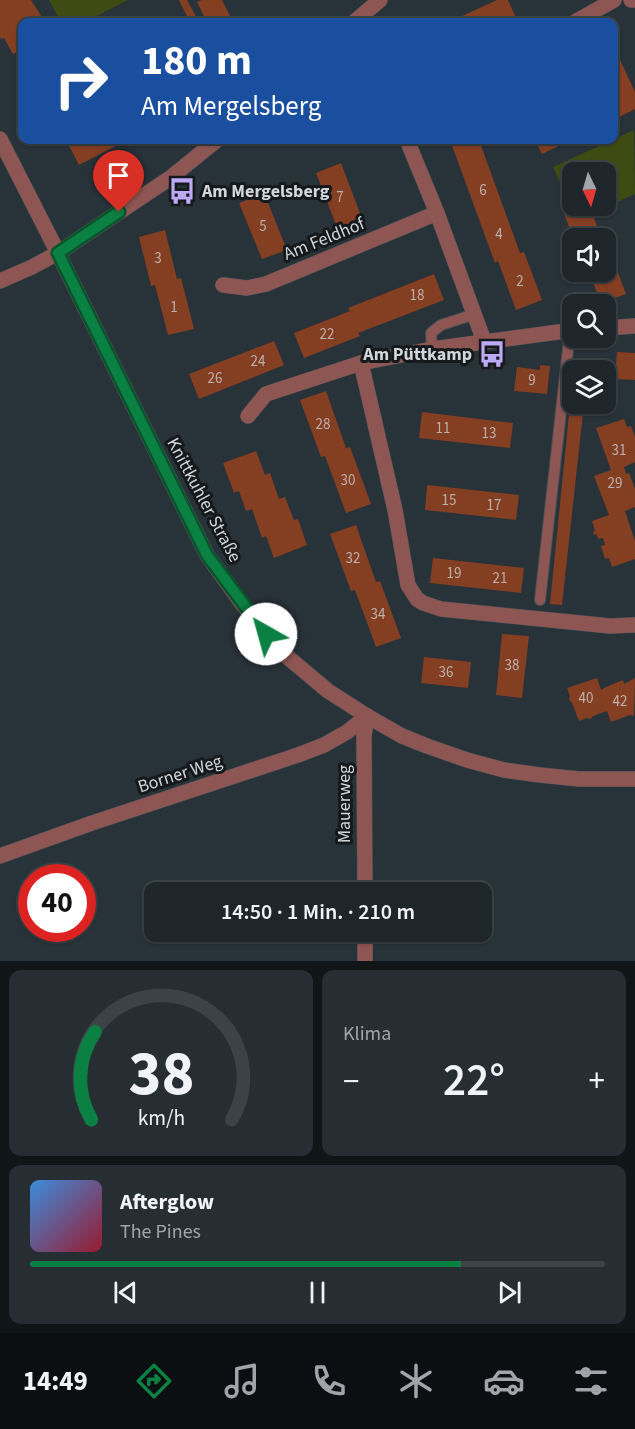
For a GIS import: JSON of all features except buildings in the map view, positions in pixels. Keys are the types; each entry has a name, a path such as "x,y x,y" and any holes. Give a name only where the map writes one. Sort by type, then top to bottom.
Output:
{"street":[{"path":"359,18 380,0"},
{"path":"581,18 614,0"},
{"name":"Knittkuhler Straße","path":"0,139 207,555 278,649 328,691 410,740 504,770 579,779 635,779"},
{"path":"0,281 58,253 170,178 212,144"},
{"path":"409,144 437,213 484,341"},
{"name":"Am Feldhof","path":"223,285 247,288 266,284 437,213"},
{"path":"616,327 635,326"},
{"path":"248,416 266,394 361,363 432,349 562,331"},
{"path":"361,363 395,510 408,585 417,599 441,609 610,626 635,626"},
{"name":"Borner Weg","path":"0,856 298,755 324,745 347,732 367,716"},
{"name":"Mauerweg","path":"365,882 364,736 367,716"},
{"path":"365,942 365,961"}],"lane":[{"path":"432,349 431,333 441,325 475,314"},
{"path":"540,600 568,348"}],"green space":[{"path":"49,0 128,0 93,18 59,18"},
{"path":"634,130 635,194 616,203 616,162 564,162 603,144 618,144 618,137"},
{"path":"562,163 562,187 553,167"}],"place":[{"name":"Am Mergelsberg","path":"182,191"},
{"name":"Am Püttkamp","path":"492,354"}],"route":[{"path":"119,212 58,253 207,555 266,634"}]}
